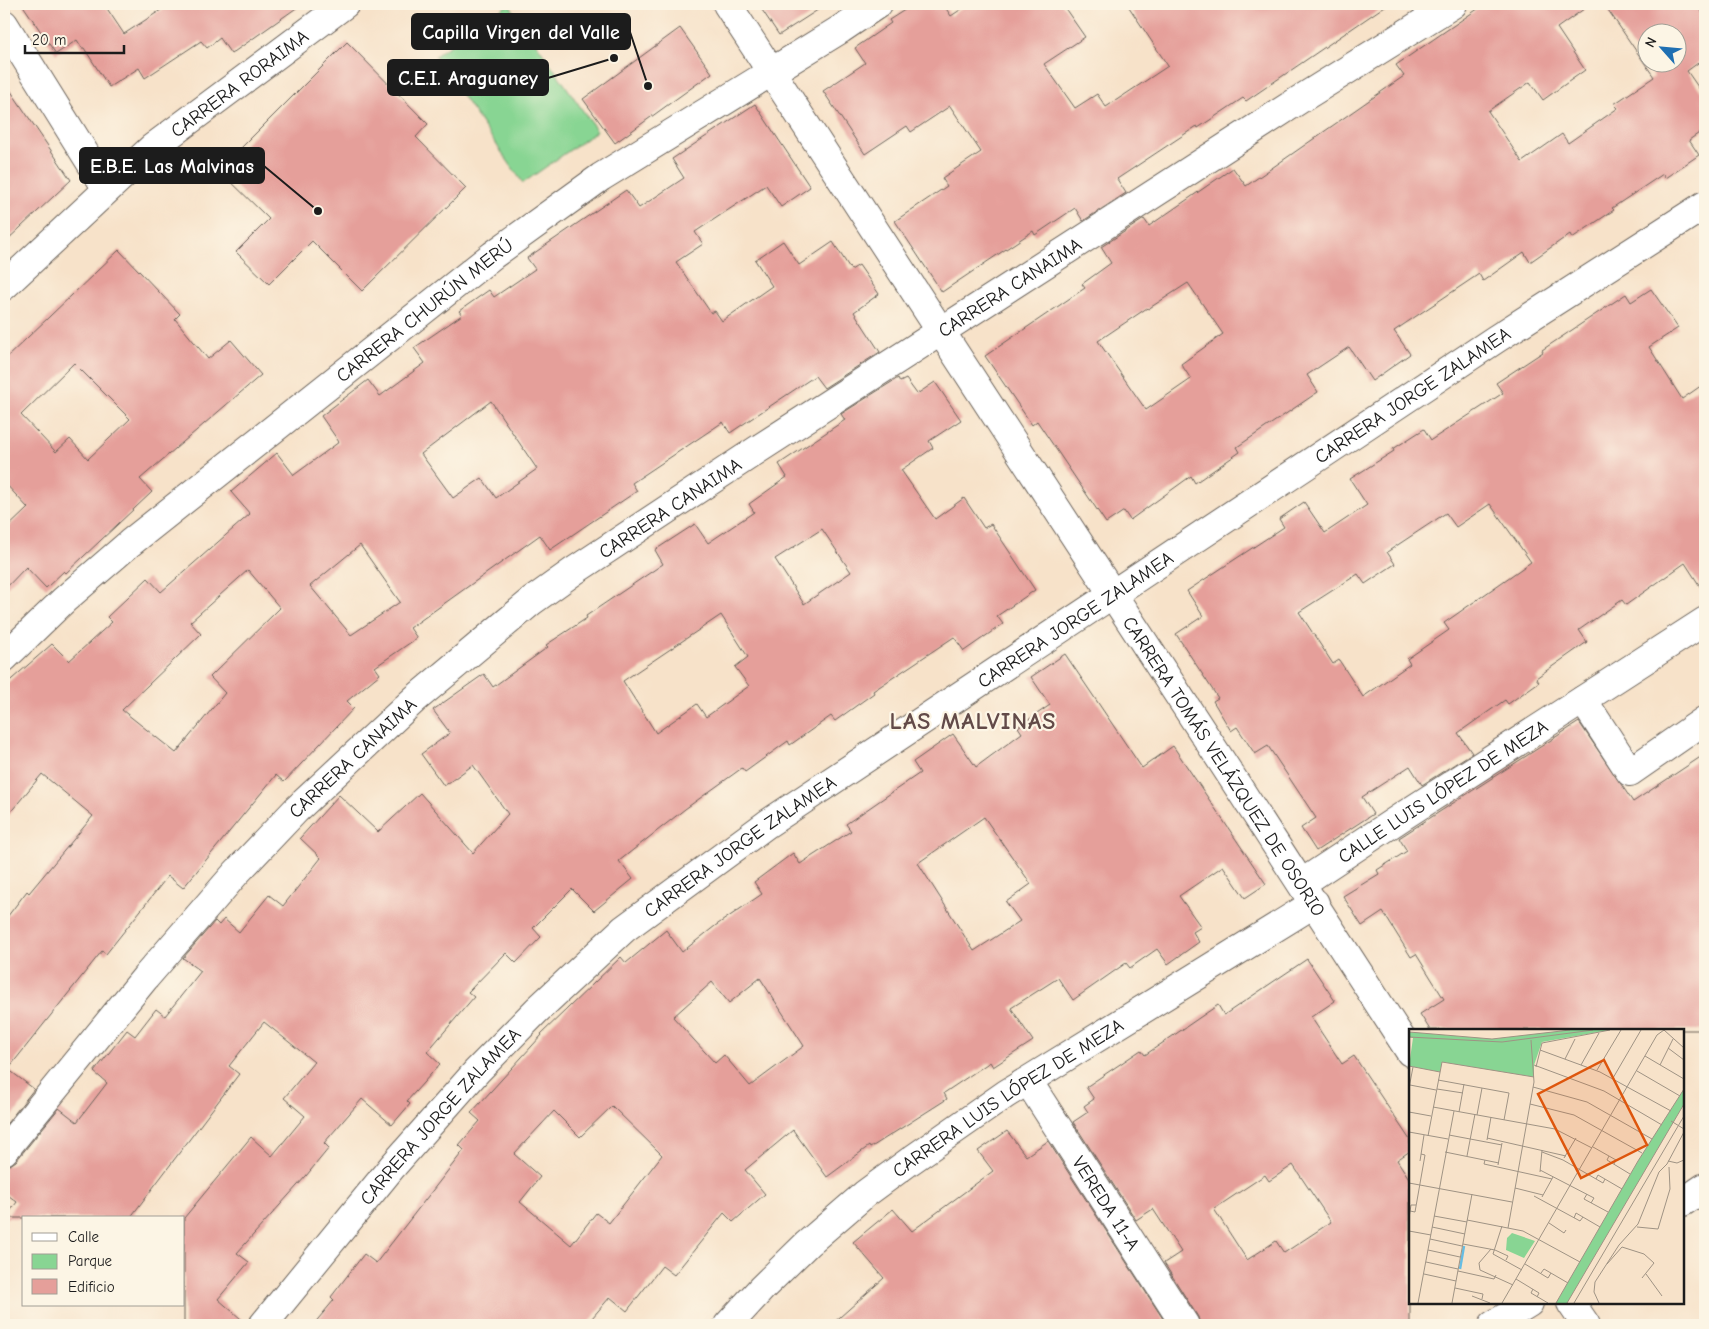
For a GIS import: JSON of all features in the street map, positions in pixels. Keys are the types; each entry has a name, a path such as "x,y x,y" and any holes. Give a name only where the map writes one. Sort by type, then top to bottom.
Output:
{"street":[{"name":"CARRERA RORAIMA","path":"4,286 152,148 346,4"},
{"name":"CARRERA TOMÁS VELÁZQUEZ DE OSORIO","path":"727,4 1309,893 1409,1050"},
{"name":"CARRERA CHURÚN MERÚ","path":"4,658 64,600 130,543 493,255 601,177 878,4"},
{"name":"CARRERA CANAIMA","path":"4,1151 150,972 236,873 296,810 415,699 532,601 574,571 757,450 1291,106 1453,4"},
{"path":"4,24 107,189"},
{"name":"CARRERA JORGE ZALAMEA","path":"263,1325 392,1167 477,1071 537,1010 624,929 767,824 1488,345 1705,205"},
{"name":"CALLE LUIS LÓPEZ DE MEZA","path":"1309,893 1583,700 1705,621"},
{"path":"1583,700 1630,772 1705,720"},
{"name":"CARRERA LUIS LÓPEZ DE MEZA","path":"728,1325 807,1244 865,1194 1006,1094 1309,893"},
{"name":"VEREDA 11-A","path":"1028,1081 1185,1325"},
{"path":"1684,1201 1705,1187"},
{"path":"1493,1325 1527,1304"},
{"path":"1572,1304 1586,1325"}],"green space":[{"path":"509,4 597,131 523,183 435,56"}],"building":[{"path":"22,4 104,4 124,34 170,4 302,4 231,54 220,38 207,48 201,41 145,78 139,68 109,87 77,40 56,54"},
{"path":"758,4 827,4 779,35"},
{"path":"914,4 943,4 951,16 969,4 1062,4 1085,37 1044,64 1075,108 1097,94 1106,107 1168,66 1127,4 1388,4 1246,101 1243,98 1117,179 1126,193 1083,221 1075,208 1035,235 1033,231 942,292 895,221 947,186 942,178 981,152 950,106 911,132 907,126 865,154 823,91 865,63 855,48 891,23 889,20"},
{"path":"1485,4 1591,4 1557,28 1585,70 1543,100 1530,82 1488,111 1522,162 1562,134 1568,143 1618,108 1614,104 1654,77 1651,72 1686,72 1686,22 1636,22 1636,51 1604,4 1698,4 1705,18 1705,58 1687,71 1705,97 1705,129 1689,140 1699,155 1665,178 1663,174 1612,208 1614,210 1572,238 1570,234 1530,262 1524,252 1483,281 1479,274 1394,331 1410,354 1372,381 1349,347 1307,375 1318,392 1237,447 1240,452 1195,483 1191,476 1130,520 1124,511 1106,523 1037,421 1032,425 985,356 1085,288 1082,284 1111,263 1101,247 1144,219 1149,226 1233,168 1246,186 1404,76 1396,65","holes":["1188,283 1223,334 1181,364 1191,379 1146,410 1098,341"]},
{"path":"680,28 712,73 615,143 583,99"},
{"path":"347,42 428,124 416,137 466,188 362,291 312,241 269,284 236,252 269,219 219,170"},
{"path":"4,81 71,180 4,243"},
{"path":"755,104 810,187 781,207 766,185 695,232 703,244 676,262 711,313 715,311 722,321 772,286 755,260 783,241 799,265 833,242 851,270 859,265 879,294 854,312 880,352 824,388 815,376 730,433 723,422 632,483 637,491 550,550 540,535 410,628 417,638 375,667 380,674 347,701 354,708 284,782 276,775 183,888 168,876 106,954 102,951 8,1069 34,1089 4,1127 4,921 27,891 29,893 93,816 42,774 4,820 4,686 52,644 69,661 112,622 107,617 148,578 161,592 250,514 231,492 277,453 294,475 339,442 321,416 368,380 380,396 425,363 414,348 462,315 459,311 489,290 494,297 535,269 527,258 626,190 639,208 684,178 672,159","holes":["491,401 537,469 496,498 482,478 453,498 421,454","360,545 400,602 351,635 310,586","248,570 280,608 210,677 225,693 176,753 122,710 201,634 190,622"]},
{"path":"119,250 180,314 175,319 208,359 231,340 261,375 140,479 152,492 66,573 64,571 46,588 26,567 4,590 4,531 28,508 4,482 4,360","holes":["74,363 130,419 88,459 70,439 56,452 21,415"]},
{"path":"1651,289 1678,328 1649,347 1682,399 1705,383 1705,594 1685,563 1626,605 1622,600 1579,630 1587,642 1536,678 1539,682 1508,704 1505,700 1458,733 1472,753 1422,785 1410,766 1362,797 1373,814 1316,851 1301,828 1316,818 1268,746 1255,754 1237,727 1231,731 1213,701 1218,698 1176,634 1203,616 1187,591 1284,527 1279,519 1304,502 1325,533 1367,505 1350,479 1424,429 1431,440 1503,393 1496,383 1543,352 1542,350 1626,294 1631,302","holes":["1490,504 1531,562 1444,623 1449,630 1407,659 1410,664 1363,697 1339,660 1333,664 1299,612 1358,574 1365,584 1395,564 1387,552 1446,513 1456,527"]},
{"path":"898,378 900,382 906,379 917,394 935,382 961,420 929,441 933,448 901,470 935,519 964,498 984,528 991,524 1035,590 997,616 1003,624 964,651 954,637 873,691 874,693 835,721 831,716 790,745 788,741 745,772 742,768 685,809 619,861 633,879 594,911 572,889 533,928 541,937 516,963 506,953 468,992 474,997 427,1052 440,1064 407,1101 410,1104 392,1125 362,1099 324,1143 329,1148 237,1253 249,1262 218,1299 248,1325 184,1325 185,1217 251,1137 272,1156 305,1116 284,1098 314,1062 264,1022 229,1066 239,1074 132,1216 22,1216 22,1218 5,1218 17,1202 4,1192 4,1166 16,1161 59,1108 77,1122 107,1083 94,1072 127,1030 135,1036 156,1009 165,1016 201,971 183,958 215,921 219,925 224,919 239,932 269,895 283,906 321,858 300,838 339,795 378,832 420,793 473,853 508,814 473,765 444,786 421,754 450,733 433,710 484,674 493,687 548,647 546,645 587,618 586,616 663,564 655,550 695,524 708,543 754,512 749,504 787,477 779,464 845,420 841,414","holes":["822,529 851,572 804,604 775,559","721,615 748,657 735,667 749,686 706,717 697,704 656,733 623,681"]},
{"path":"1065,654 1142,768 1173,746 1266,884 1245,898 1223,866 1179,896 1201,927 1193,932 1199,942 1168,964 1157,949 1130,968 1126,963 1073,1000 1058,978 1011,1008 1033,1041 993,1067 990,1062 944,1093 947,1099 870,1148 869,1146 827,1177 793,1130 745,1170 765,1194 733,1222 724,1213 674,1275 662,1266 627,1311 610,1297 586,1325 313,1325 334,1300 331,1297 364,1254 376,1263 464,1150 459,1145 480,1121 471,1113 541,1034 621,957 626,963 666,930 682,952 715,926 762,894 754,882 793,853 800,864 851,831 846,824 920,773 913,762 953,734 976,767 1022,733 1018,727 1050,705 1031,677","holes":["984,817 1031,884 1006,902 1020,921 974,951 918,863","760,978 804,1046 750,1086 724,1055 715,1063 673,1017 712,982 729,1003","612,1106 662,1155 609,1223 596,1213 571,1245 520,1202 540,1177 514,1154 554,1111 580,1137"]},
{"path":"1579,722 1633,802 1705,754 1705,1030 1429,1029 1420,1014 1444,999 1416,954 1411,957 1383,912 1362,926 1343,896 1379,874 1377,870 1407,851 1399,838"},
{"path":"1307,959 1335,1001 1311,1017 1342,1064 1354,1056 1409,1138 1409,1152 1397,1160 1409,1178 1410,1325 1200,1325 1198,1317 1164,1263 1181,1252 1153,1209 1136,1220 1073,1122 1088,1112 1084,1106 1094,1099 1086,1087 1141,1050 1145,1055 1218,1005 1224,1015","holes":["1293,1165 1331,1222 1284,1253 1276,1241 1247,1260 1214,1209 1265,1175 1269,1181"]},
{"path":"1007,1131 1026,1156 1048,1141 1167,1325 831,1325 884,1278 853,1242 893,1209 912,1231 993,1171 978,1151"}],"place":[{"name":"C.E.I. Araguaney","path":"614,58"},
{"name":"Capilla Virgen del Valle","path":"648,86"},
{"name":"E.B.E. Las Malvinas","path":"318,211"}],"district":[{"name":"LAS MALVINAS","path":"973,721"}]}
